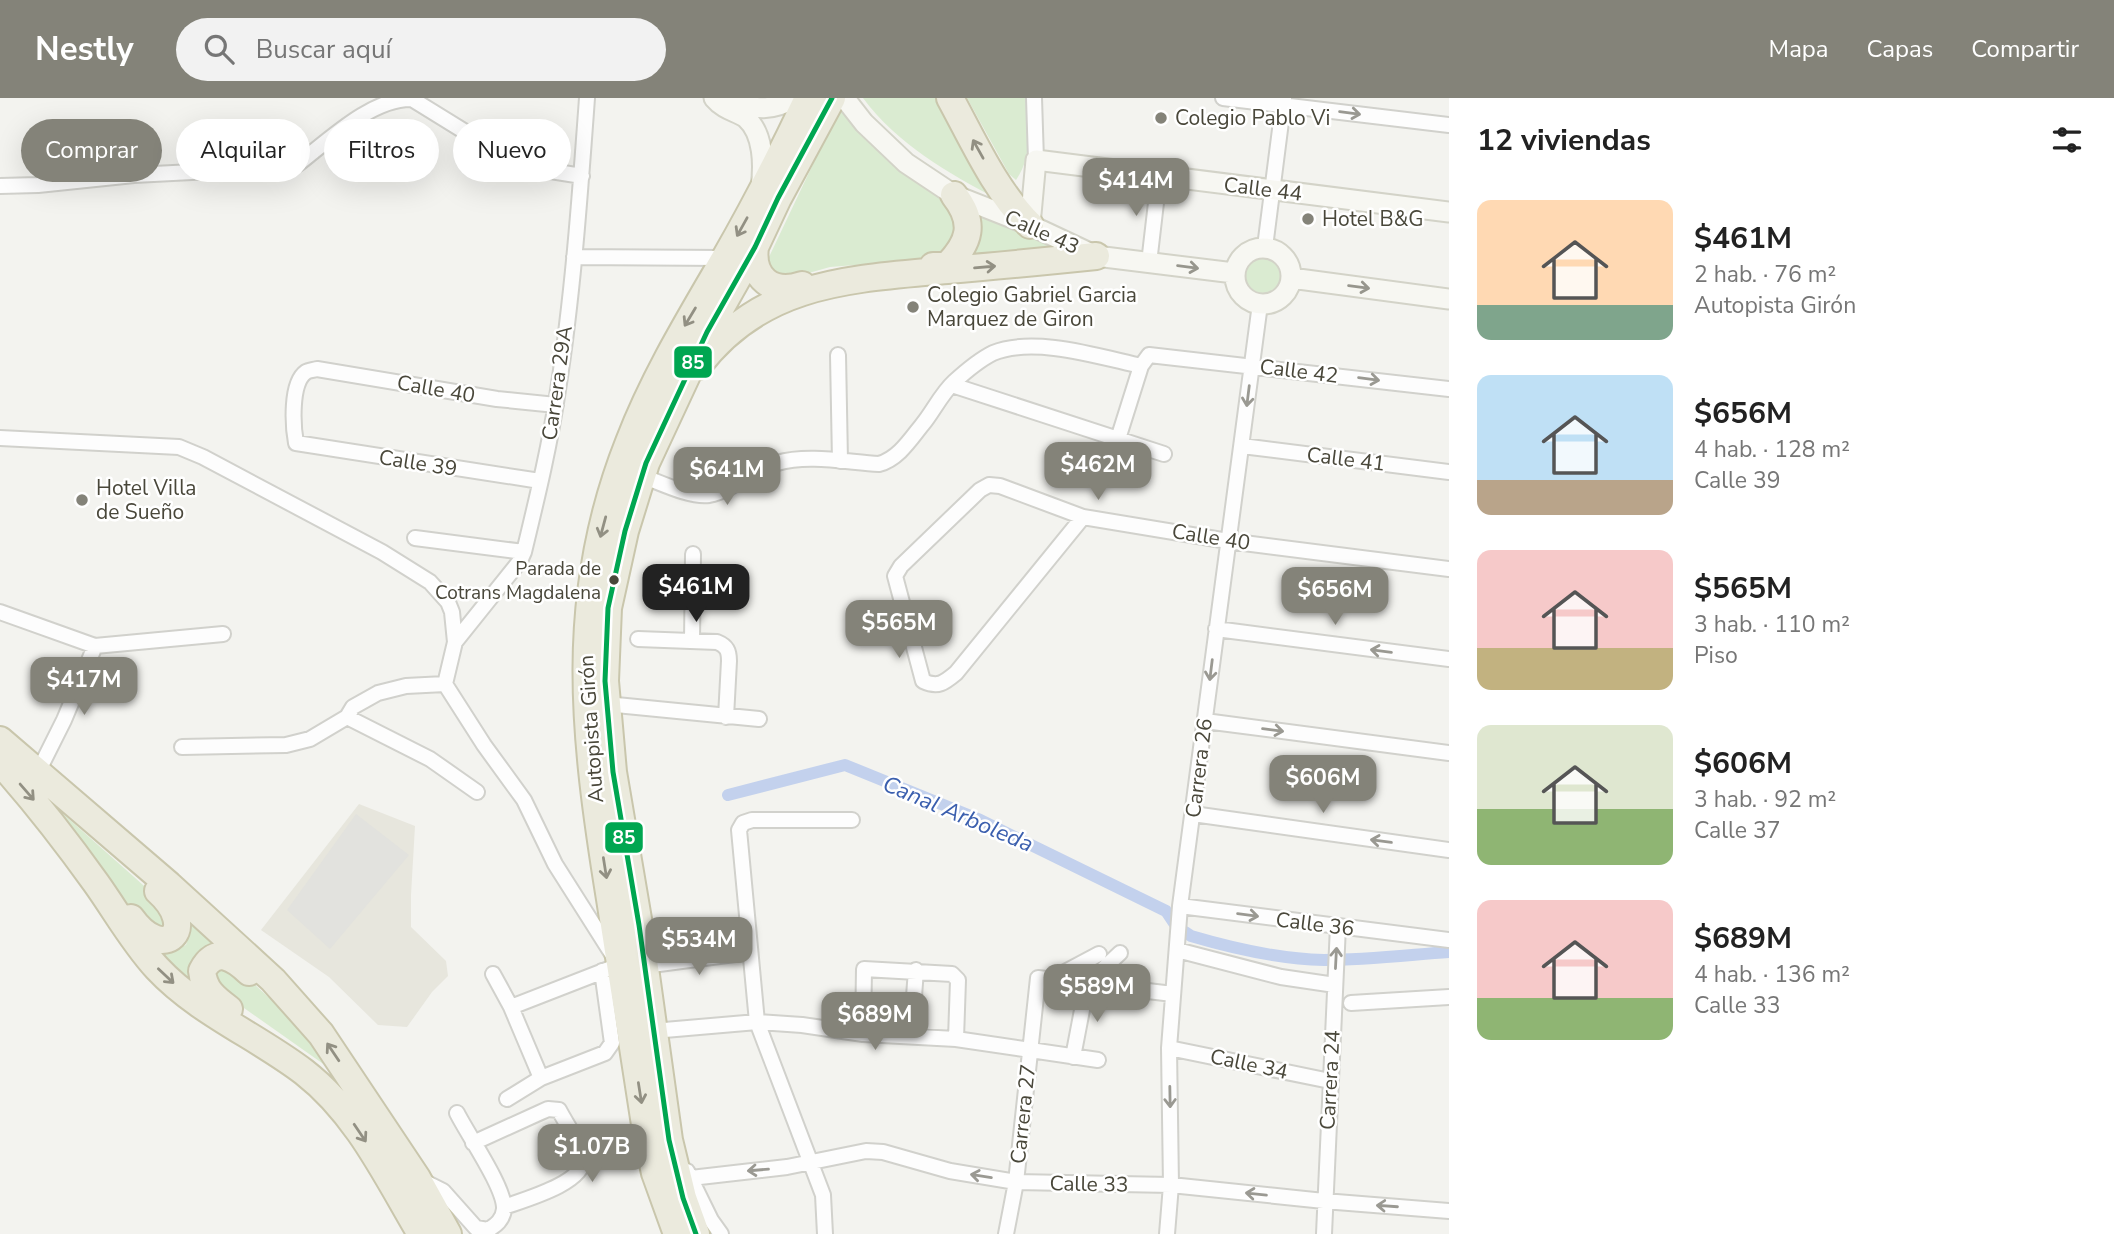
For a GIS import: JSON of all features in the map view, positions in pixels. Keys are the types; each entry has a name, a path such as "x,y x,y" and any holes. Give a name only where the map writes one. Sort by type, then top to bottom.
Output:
{"highway":[{"path":"950,98 1019,205"},
{"name":"Autopista Girón","path":"677,1234 655,1173 646,1131 597,821 589,744 586,630 593,574 612,493 628,442 673,345 782,156 834,101"},
{"name":"Autopista Girón","path":"696,1234 680,1188 668,1140 653,1031 622,967 606,704 605,656 610,598 625,531 642,476 674,402 706,332 834,101"},
{"path":"755,247 755,268 761,277 779,288 789,289 819,278 861,270 904,265 947,266 967,239 968,223 964,208 954,195"},
{"path":"674,402 700,363 734,329 774,302 797,293 835,282 872,277 1096,256"},
{"path":"0,740 273,980 312,1024 417,1178 448,1234"},
{"path":"0,762 52,824 96,883 132,938 158,970 185,993 304,1072 338,1102"},
{"path":"52,824 73,839 144,934 157,941 175,934 177,916 170,902 82,820 64,794"},
{"path":"312,1024 292,1013 239,962 220,956 206,963 202,971 203,982 211,996 322,1076 362,1135 421,1234"}],"street":[{"name":"Carrera 29A","path":"455,642 520,561 524,552 556,405 574,257 587,98"},
{"path":"714,98 731,112 745,117 756,135 763,164 760,195"},
{"path":"729,98 748,108 766,109 783,105 794,98"},
{"path":"1019,205 1036,160 1034,98"},
{"path":"1223,98 1283,101 1449,125"},
{"path":"0,186 38,185 134,174 290,167 383,103 397,99 412,99 501,154 538,169 582,176"},
{"name":"Calle 43","path":"834,101 864,123 929,180 954,195 1019,205"},
{"name":"Calle 43","path":"834,101 891,140 942,180 970,195 1019,205 1096,256 1234,273"},
{"path":"1265,247 1283,101"},
{"name":"Calle 44","path":"1036,160 1449,212"},
{"path":"1149,263 1159,177"},
{"path":"1258,247 1265,247 1285,257 1291,278 1281,298 1275,302 1260,304 1240,294 1234,273 1244,254 1258,247"},
{"path":"574,257 724,258"},
{"path":"1291,278 1449,299"},
{"name":"Carrera 26","path":"1167,1234 1171,1185 1169,1048 1180,906 1260,304"},
{"name":"Calle 42","path":"840,461 879,464 888,461 923,423 952,384 974,365 994,353 1021,348 1059,348 1145,361 1252,365 1449,389"},
{"path":"642,476 695,494 707,495 779,462 806,459 840,461 838,355"},
{"path":"1118,439 1145,361"},
{"name":"Calle 40","path":"296,443 293,429 298,383 305,373 317,369 497,399 556,405"},
{"path":"952,384 1164,454"},
{"path":"0,438 179,447 382,552 430,582 448,602 452,612 455,642 445,684 484,745 524,800 555,864 622,967 612,1043 605,1053 541,1077 507,1099"},
{"name":"Calle 39","path":"296,443 540,481"},
{"name":"Calle 41","path":"1242,446 1449,472"},
{"name":"Calle 40","path":"1083,517 956,673 943,685 932,685 923,681 895,576 901,566 980,490 989,485 1000,486 1083,517 1227,541 1449,569"},
{"path":"415,538 524,552"},
{"path":"692,641 693,554"},
{"path":"0,612 95,646 223,634"},
{"path":"1216,629 1449,659"},
{"path":"638,639 717,642 724,645 729,653 726,717"},
{"path":"38,772 64,720 95,646"},
{"path":"182,747 286,745 310,739 347,717 353,706 378,692 406,686 445,684"},
{"path":"606,704 759,719"},
{"path":"347,717 430,760 477,792"},
{"path":"1205,722 1449,752"},
{"path":"1193,814 1449,850"},
{"path":"825,1234 823,1195 757,1022 739,837 740,825 752,820 852,820"},
{"name":"Calle 36","path":"1180,906 1338,929 1449,940"},
{"name":"Carrera 24","path":"1324,1234 1338,929"},
{"path":"1177,950 1282,977 1335,984"},
{"path":"511,1007 622,967 750,952"},
{"path":"1073,1057 1087,984 1120,953"},
{"path":"1045,978 1099,954"},
{"path":"863,1034 864,969 916,970 952,974 958,980 956,1039"},
{"path":"911,1036 916,970"},
{"path":"493,974 511,1007 541,1077"},
{"path":"1045,978 1173,994"},
{"name":"Carrera 27","path":"1006,1234 1016,1182 1036,993 1045,978"},
{"path":"1351,1003 1449,997"},
{"path":"653,1031 757,1022 863,1034 956,1039 1098,1060"},
{"name":"Calle 34","path":"1169,1048 1330,1081"},
{"path":"473,1143 548,1109 559,1110 583,1158 581,1170 574,1178 504,1207"},
{"path":"417,1178 443,1191 476,1228 494,1232 504,1207 499,1186 457,1113"},
{"path":"668,1140 721,1234"},
{"name":"Calle 33","path":"691,1178 787,1167 866,1151 883,1152 950,1171 1016,1182 1171,1185 1449,1211"}],"shaded area":[{"path":"359,804 415,826 411,927 446,961 448,976 432,992 407,1027 378,1025 329,977 261,930"},
{"path":"356,814 409,855 330,949 287,910"}],"green space":[{"path":"863,98 937,98 997,199 924,156 891,130"},
{"path":"967,98 1027,98 1027,151 1016,180 1009,174"},
{"path":"842,103 881,151 962,219 943,255 830,267 784,280 771,270 769,257"},
{"path":"975,208 1068,253 970,256"},
{"path":"1263,252 1272,253 1279,258 1284,265 1284,283 1279,290 1272,295 1263,296 1254,295 1247,290 1242,283 1241,274 1242,265 1247,258 1254,253"},
{"path":"52,804 170,909 167,934 137,917"},
{"path":"180,905 217,946 204,998 143,943 166,952 186,945 190,931"},
{"path":"231,963 322,1046 329,1068 220,991 212,977 218,964"}],"waterway":[{"name":"Canal Arboleda","path":"728,795 845,765 978,819 1166,911 1174,923"},
{"name":"Canal Arboleda","path":"1185,932 1241,949 1307,959 1355,959 1449,952"}],"transit line":[{"name":"85","path":"696,1234 683,1198 669,1140 639,925 613,772 605,681 608,608 625,531 646,463 707,332 755,247 832,98"}],"place":[{"name":"Colegio Pablo Vi","path":"1161,118"},
{"name":"Hotel B&G","path":"1308,219"},
{"name":"Colegio Gabriel Garcia Marquez de Giron","path":"913,307"},
{"name":"Hotel Villa de Sueño","path":"82,500"},
{"name":"Parada de Cotrans Magdalena","path":"614,580"}]}
